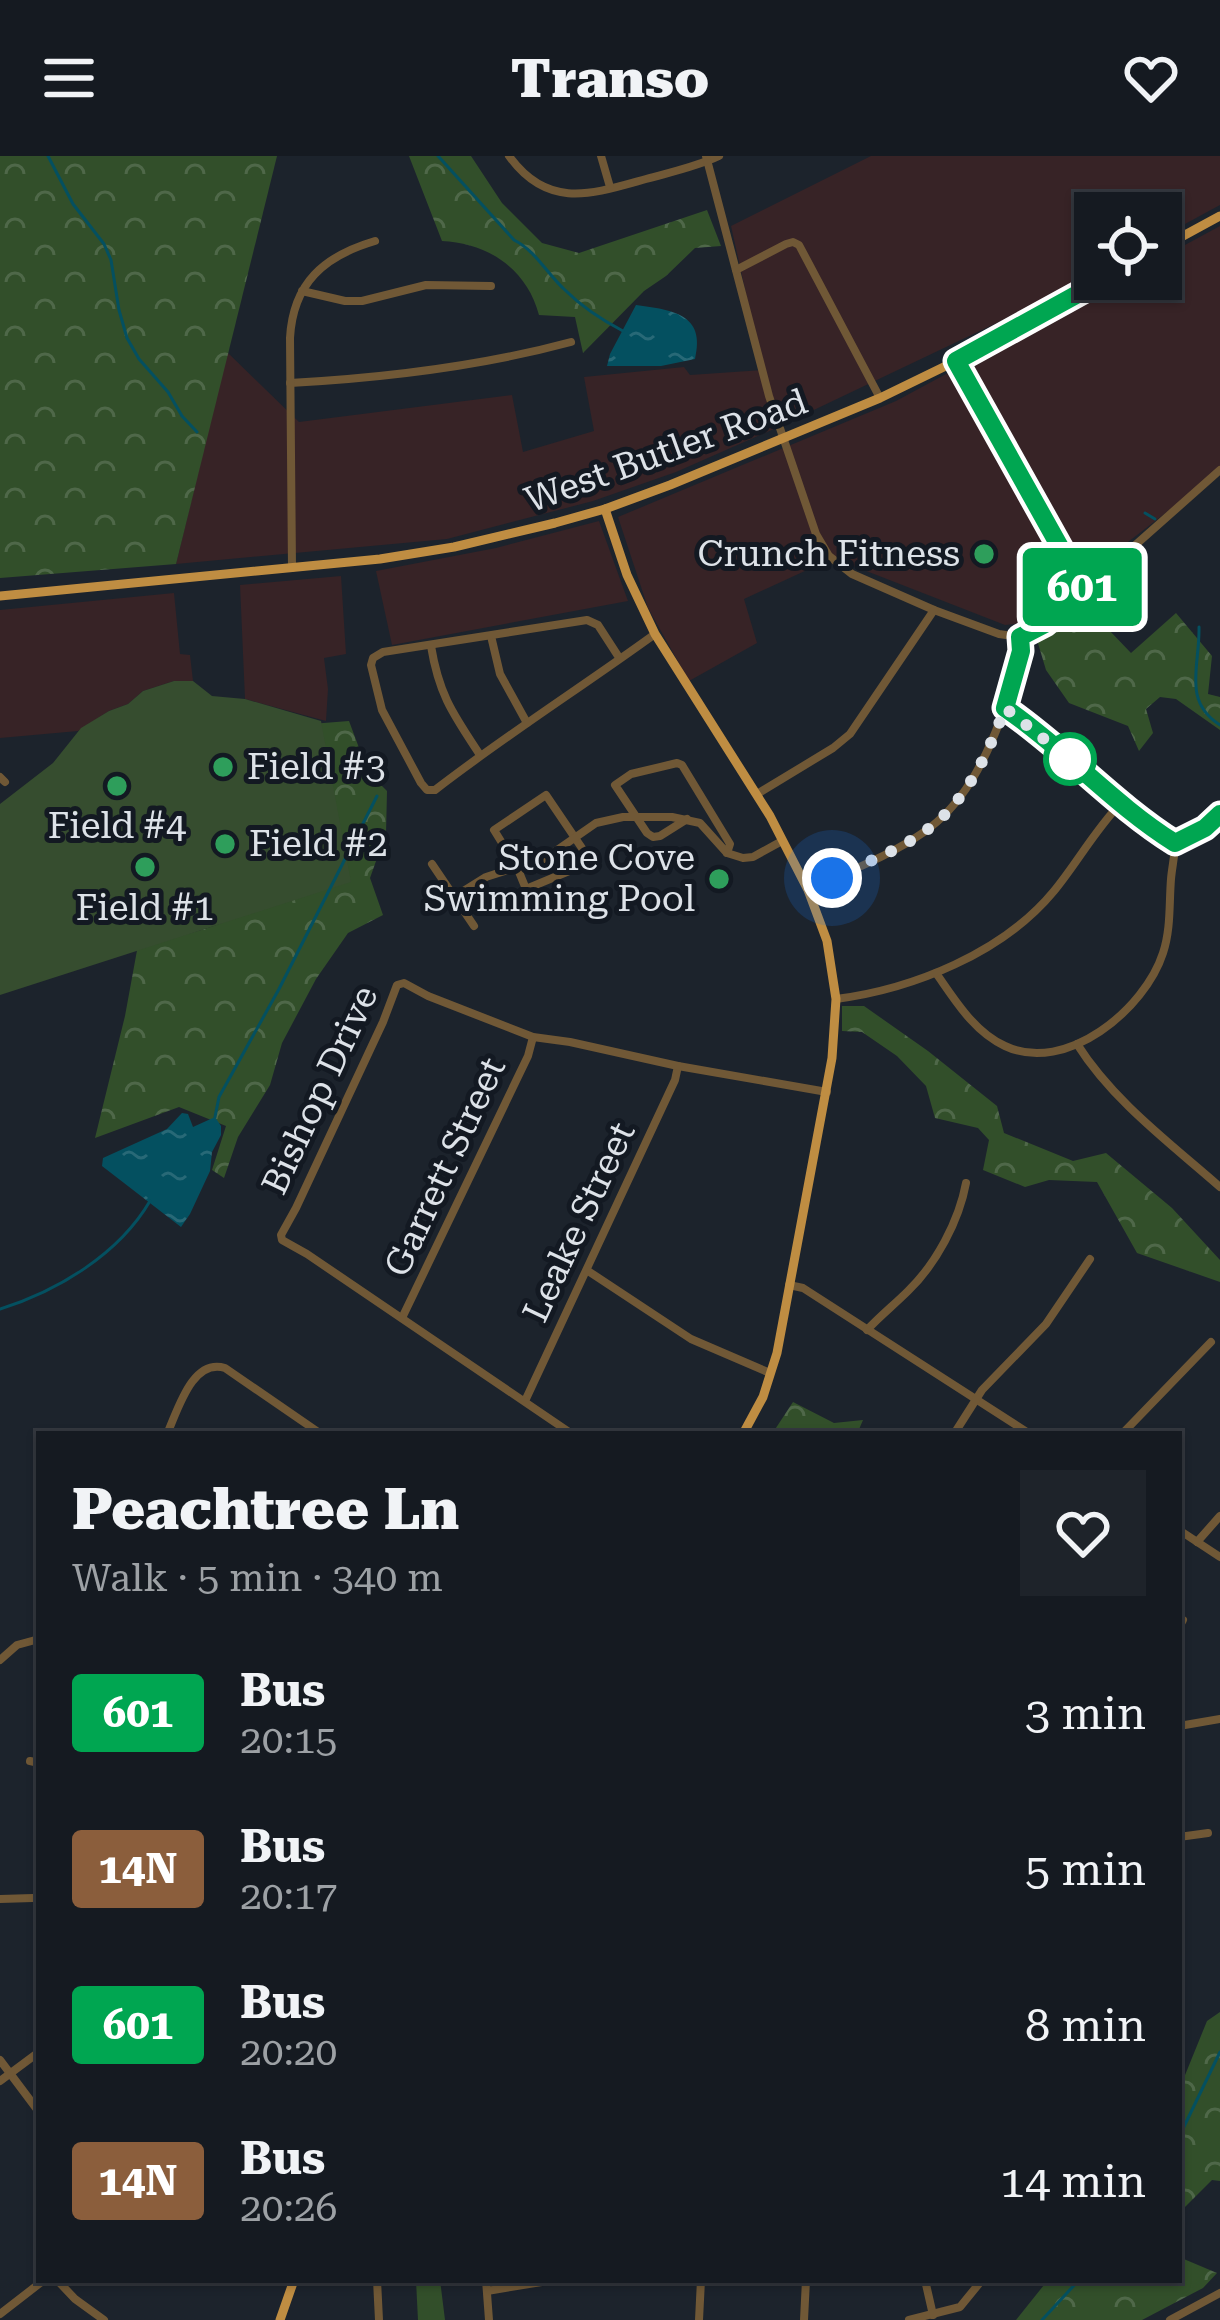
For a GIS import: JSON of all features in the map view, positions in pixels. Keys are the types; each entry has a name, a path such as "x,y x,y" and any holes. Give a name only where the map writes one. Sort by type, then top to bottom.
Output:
{"main road":[{"path":"1182,237 1220,216"},
{"name":"West Butler Road","path":"0,596 292,568 454,547 528,531 604,509 880,398 1074,296"},
{"path":"604,509 627,575 655,634 757,794 808,890 827,941 836,1000 827,1092 777,1353 763,1397 745,1431"},
{"path":"280,2320 294,2283"}],"street":[{"path":"508,156 530,179 556,192 581,194 719,156"},
{"path":"601,156 610,187"},
{"path":"707,159 783,439 816,534 829,556 861,580 998,634 1020,637 1045,624 1220,470"},
{"path":"292,568 290,326 311,277 332,259 375,241"},
{"path":"736,270 786,244 799,245 880,398"},
{"path":"302,291 346,302 426,285 491,286"},
{"path":"290,383 487,360 572,342"},
{"path":"956,361 1084,590"},
{"path":"757,794 850,734 934,610"},
{"path":"620,659 598,625 587,620 383,652 371,665 382,710 427,790 434,790 480,755 620,659 655,634"},
{"path":"491,636 500,674 526,723"},
{"path":"808,890 905,844 938,822 980,767 1005,708 1021,651 1020,637"},
{"path":"431,646 436,680 447,705 480,755"},
{"path":"1005,708 1175,843"},
{"path":"687,819 653,837 615,785 631,774 682,765 730,844 727,853"},
{"path":"546,795 590,860 526,889 517,867 494,830 546,795"},
{"path":"836,1000 889,991 936,973 998,940 1055,890 1120,803"},
{"path":"1175,843 1220,814"},
{"path":"454,897 486,877 537,865 596,823 638,817 687,819 700,823 727,853 743,858 782,841"},
{"path":"936,973 974,1023 1003,1046 1031,1052 1077,1044 1128,1010 1158,966 1168,934 1175,843"},
{"path":"432,864 474,926"},
{"name":"Bishop Drive","path":"568,1431 281,1238 397,985 404,983 533,1037 827,1092"},
{"name":"Garrett Street","path":"402,1318 533,1037"},
{"path":"1077,1044 1119,1097 1220,1187"},
{"name":"Leake Street","path":"525,1400 678,1066"},
{"path":"867,1330 929,1264 959,1207 966,1183"},
{"path":"956,1431 976,1398 1046,1324 1090,1259"},
{"path":"587,1271 691,1339 770,1373"},
{"path":"789,1285 803,1288 1026,1431"},
{"path":"1125,1431 1211,1342"},
{"path":"168,1431 194,1380 215,1365 317,1431"},
{"path":"1197,1542 1220,1516"},
{"path":"1182,1532 1220,1557"},
{"path":"0,1660 17,1645 36,1641"},
{"path":"1182,1725 1220,1719"},
{"path":"1182,1837 1208,1833"},
{"path":"0,1900 33,1898"},
{"path":"0,2081 36,2054"},
{"path":"0,2060 36,2108"},
{"path":"0,2314 40,2283"},
{"path":"60,2283 104,2320"},
{"path":"377,2283 379,2320"},
{"path":"489,2320 486,2286 520,2283"},
{"path":"699,2320 701,2283"},
{"path":"804,2320 806,2283"},
{"path":"926,2283 934,2315"},
{"path":"909,2320 964,2304 980,2283"},
{"path":"1170,2320 1220,2293"}],"shaded area":[{"path":"871,156 1220,156 1220,205 1182,226 1182,192 1074,192 1074,283 676,472 593,501 447,539 176,564 227,352 299,422 512,395 523,452 594,431 584,377 684,367 690,375 763,370 731,226"},
{"path":"1220,226 1220,471 1023,623 1005,625 833,558 744,599 757,643 689,681 648,608 618,517 896,401 1083,300 1182,300 1182,247"},
{"path":"599,521 628,601 392,645 376,571 496,548"},
{"path":"341,576 346,654 324,658 326,721 245,699 240,585"},
{"path":"174,593 180,654 190,655 193,681 174,681 143,691 78,731 0,738 0,610"}],"green space":[{"path":"0,156 277,156 176,564 0,578"},
{"path":"409,156 471,156 502,203 542,243 579,253 707,210 721,246 695,248 583,353 575,317 539,315 525,284 503,262 475,247 442,241"},
{"path":"1085,605 1131,653 1176,613 1212,656 1208,694 1220,697 1220,730 1176,699 1160,697 1146,709 1153,733 1139,751 1128,726 1069,703 1046,670 1037,640"},
{"path":"174,681 193,681 212,696 245,699 321,721 351,882 0,995 0,804 53,763 81,728 143,691"},
{"path":"349,721 368,772 387,791 386,833 370,878 383,915 348,933 316,979 282,1043 270,1085 238,1137 224,1178 212,1170 226,1126 179,1107 95,1138 138,945 202,930 264,904 311,724"},
{"path":"842,1006 864,1006 928,1051 997,1106 1004,1133 1073,1161 1106,1153 1172,1208 1220,1260 1220,1282 1137,1253 1097,1182 1049,1180 1025,1187 983,1170 989,1140 978,1128 935,1118 926,1086 897,1056 862,1032 842,1031"},
{"path":"793,1402 834,1423 863,1420 858,1431 774,1431"},
{"path":"1220,2012 1220,2181 1212,2180 1184,2208 1182,2221 1182,2083 1207,2021"},
{"path":"1182,2258 1217,2273 1203,2288 1142,2320 1016,2320 1046,2283 1182,2283"},
{"path":"416,2283 440,2283 445,2320 418,2320"}],"water":[{"path":"636,305 674,312 691,323 696,332 695,359 661,366 607,366"},
{"path":"182,1113 188,1114 193,1127 215,1117 221,1135 212,1152 210,1171 181,1227 102,1166 103,1158 167,1129"}],"waterway":[{"path":"48,156 111,260 127,338 197,432"},
{"path":"438,156 559,284 623,331"},
{"path":"1145,513 1155,519"},
{"path":"1199,627 1197,694 1208,715 1220,725"},
{"path":"215,1117 219,1097 377,796"},
{"path":"0,1309 44,1292 85,1268 122,1238 150,1201"},
{"path":"1182,2131 1220,2052"},
{"path":"1042,2320 1076,2283"}],"bus line":[{"name":"601","path":"1074,296 956,361 1084,590 1045,624 1020,637 1021,651 1005,708 1175,843 1205,828 1220,814"}],"place":[{"name":"Crunch Fitness","path":"984,554"},
{"name":"Field #3","path":"223,767"},
{"name":"Field #4","path":"117,786"},
{"name":"Field #2","path":"225,844"},
{"name":"Field #1","path":"145,867"},
{"name":"Stone Cove Swimming Pool","path":"719,879"}],"route":[{"path":"832,878 905,844 938,822 980,767 1005,708 1078,766 1070,759"}]}
